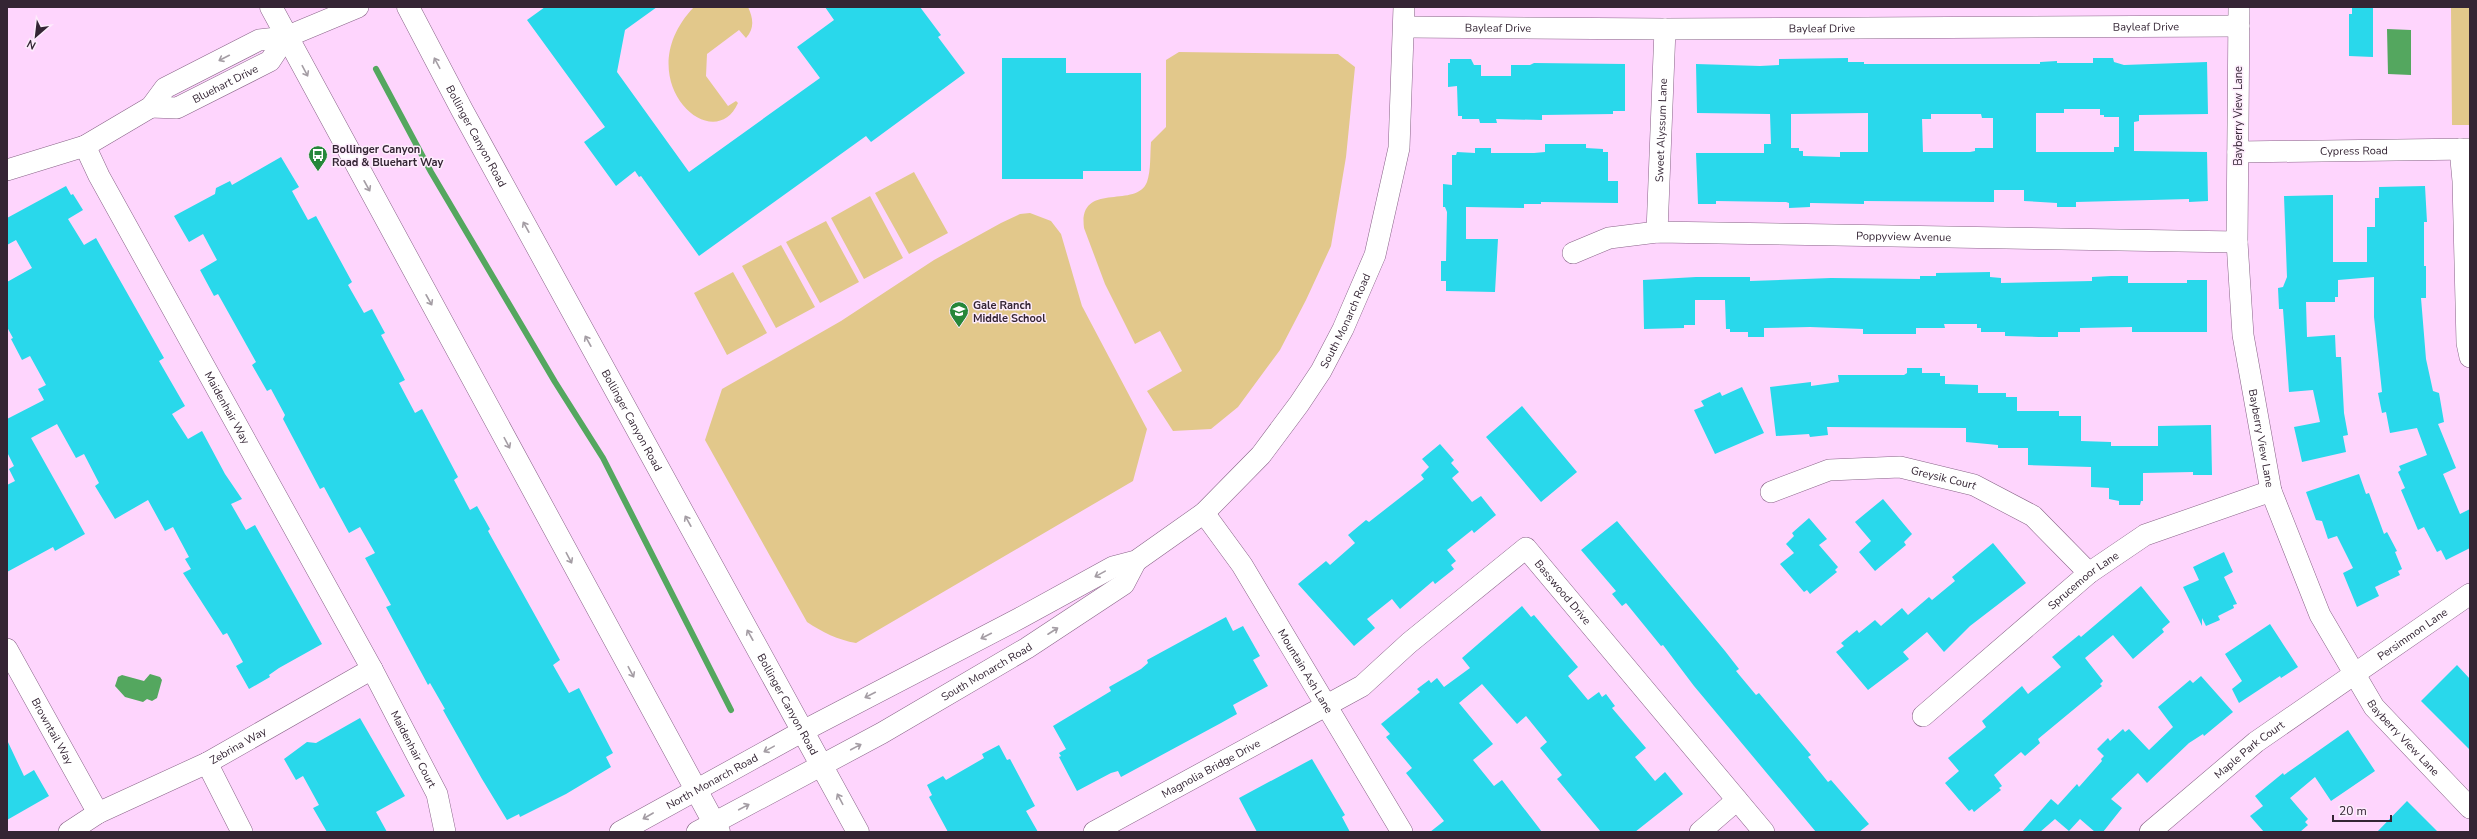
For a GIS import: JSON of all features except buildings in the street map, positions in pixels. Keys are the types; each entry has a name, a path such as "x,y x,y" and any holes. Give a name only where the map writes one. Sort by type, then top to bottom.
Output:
{"main road":[{"path":"271,7 695,790 710,829"},
{"name":"Bollinger Canyon Road","path":"408,7 462,110 858,832"}],"street":[{"path":"7,170 84,146 151,107 165,88 259,40 286,37 358,7"},
{"name":"South Monarch Road","path":"803,731 1020,618 1113,566 1136,561 1204,513 1261,455 1299,404 1344,329 1364,284 1380,233 1399,148 1405,17"},
{"name":"Bayleaf Drive","path":"1405,17 1665,29 2239,17"},
{"name":"Bayberry View Lane","path":"2239,17 2238,242 2243,335 2271,491 2320,615 2374,707 2470,808"},
{"name":"Sweet Alyssum Lane","path":"1656,232 1665,29"},
{"name":"Maidenhair Way","path":"84,146 99,176 372,669"},
{"path":"2465,149 2463,181 2467,343 2470,357"},
{"name":"Cypress Road","path":"2238,152 2465,149"},
{"name":"Poppyview Avenue","path":"1573,253 1609,238 1656,232 2238,242"},
{"name":"Greysik Court","path":"1771,492 1829,470 1900,467 1974,485 2033,516 2089,573"},
{"name":"Sprucemoor Lane","path":"1923,716 2089,573 2145,535 2271,491"},
{"name":"Mountain Ash Lane","path":"1204,513 1242,565 1402,832"},
{"name":"Basswood Drive","path":"1326,705 1362,686 1410,643 1526,548 1764,832"},
{"name":"South Monarch Road","path":"822,765 968,684 1101,600 1124,584 1136,561"},
{"name":"Persimmon Lane","path":"2354,674 2470,594"},
{"name":"Browntail Way","path":"7,649 98,813"},
{"name":"Zebrina Way","path":"69,832 98,813 207,762 372,669"},
{"name":"Maidenhair Court","path":"372,669 437,794 445,832"},
{"name":"Maple Park Court","path":"2150,832 2256,742 2354,674"},
{"name":"Magnolia Bridge Drive","path":"1094,832 1326,705"},
{"name":"North Monarch Road","path":"620,832 803,731"},
{"path":"207,762 242,832"},
{"path":"710,829 822,765"},
{"path":"1700,832 1737,800"}],"shaded area":[{"path":"694,7 748,7 752,19 752,27 746,38 739,30 707,54 706,76 728,106 736,101 738,103 726,118 711,122 695,116 681,103 671,83 669,60 675,34"},
{"path":"2451,7 2470,7 2470,125 2452,125"},
{"path":"2387,29 2411,30 2411,75 2388,74"},
{"path":"1179,52 1338,54 1355,67 1346,157 1331,246 1306,300 1280,350 1238,407 1211,429 1173,431 1147,391 1182,371 1160,331 1135,344 1105,284 1084,228 1085,213 1090,204 1098,200 1132,194 1141,190 1147,182 1150,168 1151,142 1166,127 1166,60"},
{"path":"914,172 948,233 909,254 875,193"},
{"path":"870,196 903,258 864,279 831,218"},
{"path":"1030,213 1051,221 1061,234 1082,306 1147,429 1133,481 856,643 837,638 824,632 807,622 705,440 722,389 841,321 934,260 1001,223 1020,214"},
{"path":"826,221 859,282 820,303 786,242"},
{"path":"781,245 815,307 776,328 742,266"},
{"path":"733,272 767,333 727,355 694,293"},
{"path":"150,674 160,677 162,680 157,698 152,701 147,699 143,702 125,697 115,686 118,677 122,675 144,681"}],"waterway":[{"path":"376,69 431,172 555,382 603,458 731,710"}],"place":[{"name":"Bollinger Canyon Road & Bluehart Way","path":"318,172"},
{"name":"Gale Ranch Middle School","path":"959,328"}]}
